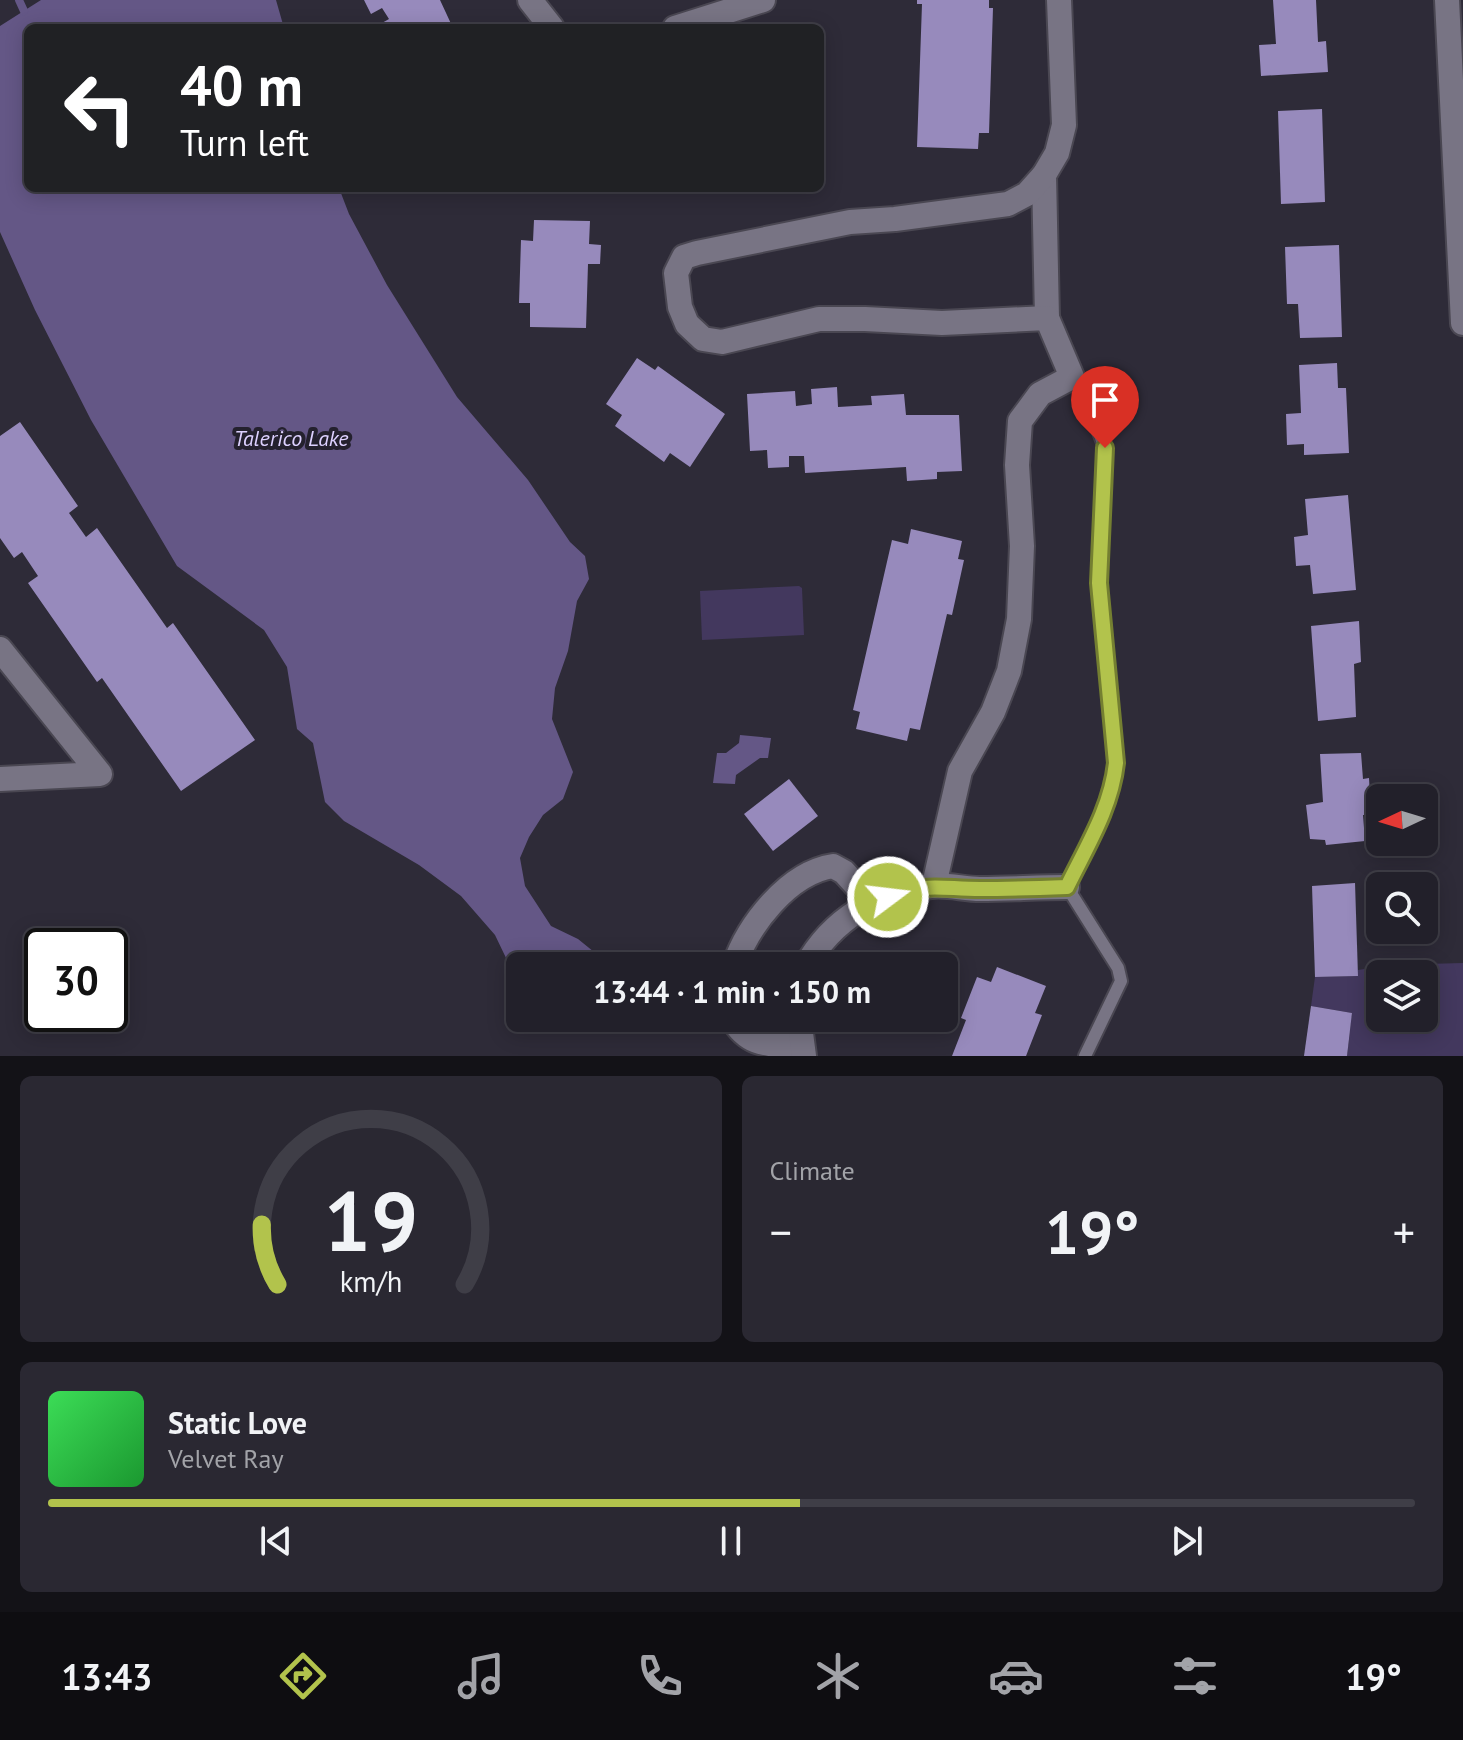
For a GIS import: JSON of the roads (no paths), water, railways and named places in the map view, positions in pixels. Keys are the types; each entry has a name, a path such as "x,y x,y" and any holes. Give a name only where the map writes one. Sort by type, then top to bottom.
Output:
{"street":[{"path":"530,0 549,24"},
{"path":"688,24 763,0"},
{"path":"1047,318 942,323 819,319 722,342 703,339 687,324 680,307 676,273 684,257 697,253 850,222 1008,204 1027,194 1044,175 1057,153 1064,125 1059,0"},
{"path":"1447,0 1463,323"},
{"path":"934,885 960,771 993,712 1009,671 1019,619 1022,546 1017,465 1020,421 1040,394 1072,377 1047,318 1044,175"},
{"path":"0,649 100,774 0,779"},
{"path":"739,952 760,916 805,874 819,868 833,866 844,872 872,903"},
{"path":"815,952 836,925 872,903 903,891 934,885 975,889 1067,887"},
{"path":"741,1032 755,1042 803,1051"}],"lane":[{"path":"1072,377 1089,406 1105,448 1099,583 1116,763 1113,790 1105,811 1067,887 1118,968 1121,981 1085,1056"}],"water":[{"name":"Talerico Lake","path":"41,0 276,0 283,24 24,24 24,192 341,192 387,285 457,397 528,480 570,542 585,556 589,579 577,601 568,651 555,688 552,719 573,772 563,799 543,815 520,858 525,886 551,926 578,939 594,952 506,952 506,958 495,935 461,896 419,865 344,821 325,802 313,743 297,729 287,667 264,630 177,566 91,420 35,310 0,232 0,26"},
{"path":"740,735 771,738 768,758 760,758 736,775 735,784 713,783 717,753 726,753 739,743"}],"waterway":[{"path":"19,0 24,11"}]}
